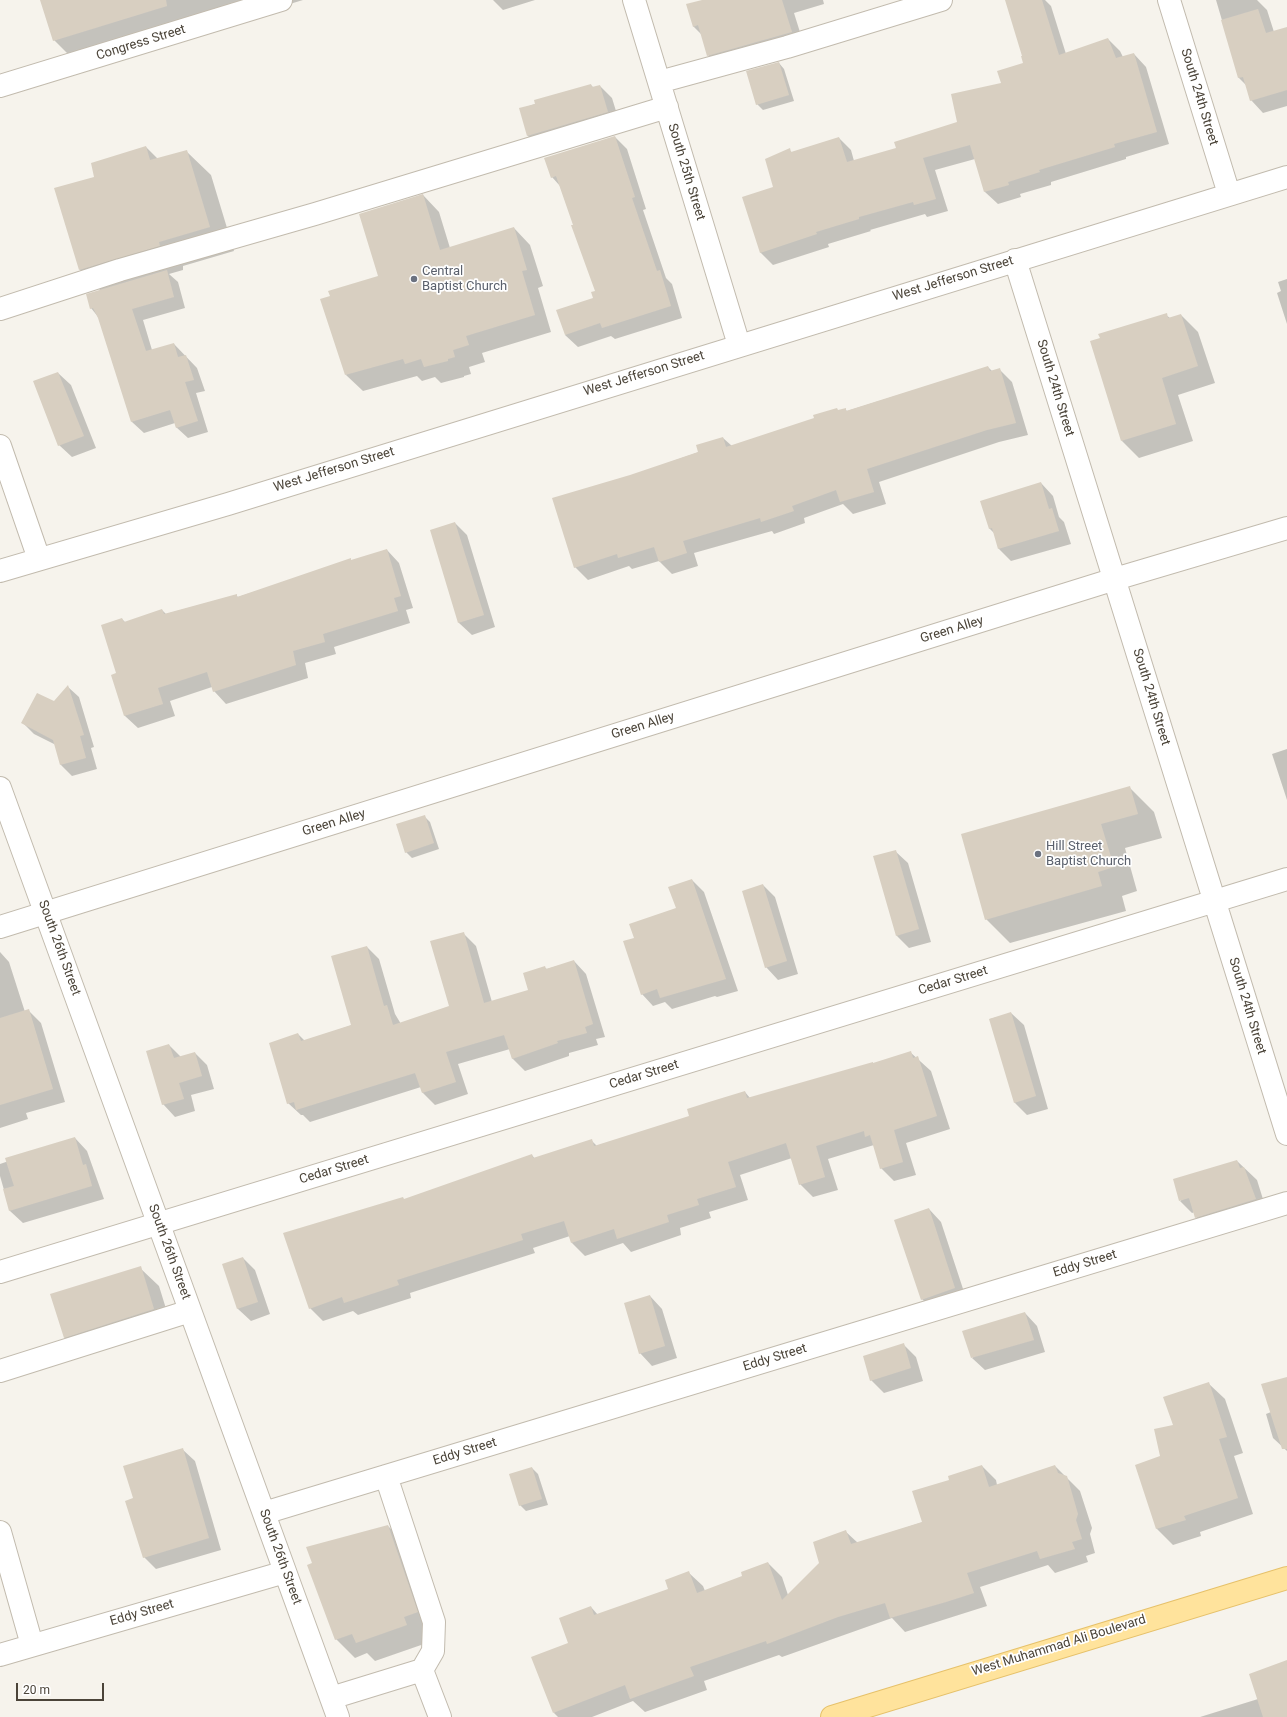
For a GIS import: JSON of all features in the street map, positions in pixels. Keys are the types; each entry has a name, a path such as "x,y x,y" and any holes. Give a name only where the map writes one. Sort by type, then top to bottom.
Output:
{"main road":[{"name":"West Muhammad Ali Boulevard","path":"832,1717 948,1680 1287,1578"}],"street":[{"name":"Congress Street","path":"0,86 281,0"},
{"name":"South 25th Street","path":"634,0 739,344"},
{"path":"659,82 787,47 941,0"},
{"name":"South 24th Street","path":"1169,0 1229,194"},
{"path":"0,309 120,270 315,214 667,108"},
{"name":"West Jefferson Street","path":"0,571 228,504 739,344 1287,177"},
{"name":"South 24th Street","path":"1015,260 1287,1134"},
{"path":"0,446 39,559"},
{"name":"Green Alley","path":"0,927 1115,579 1287,528"},
{"name":"South 26th Street","path":"0,788 334,1707"},
{"name":"Cedar Street","path":"0,1272 1287,879"},
{"name":"Eddy Street","path":"264,1513 1287,1203"},
{"path":"0,1371 190,1311"},
{"path":"334,1707 422,1670 433,1650 434,1622 386,1476"},
{"path":"0,1532 32,1645"},
{"name":"Eddy Street","path":"0,1655 285,1572"},
{"path":"422,1670 440,1717"}],"building":[{"path":"40,0 166,0 167,6 53,41"},
{"path":"702,0 782,0 792,32 707,56 698,25 693,27 686,4"},
{"path":"1005,0 1042,0 1059,55 1108,38 1116,58 1134,53 1157,132 1114,144 1115,147 1039,170 1040,172 1008,182 1009,185 984,192 970,145 923,158 936,199 914,205 913,202 859,217 859,219 816,232 817,234 760,253 742,197 773,187 765,159 790,148 791,152 839,137 847,162 896,148 894,142 957,122 951,94 1001,83 997,71 1023,63"},
{"path":"1258,9 1266,33 1287,27 1287,90 1250,101 1243,77 1238,78 1221,20"},
{"path":"779,62 789,95 756,105 746,71"},
{"path":"591,84 592,87 600,85 608,112 527,136 519,108 535,104 534,100"},
{"path":"615,136 635,197 632,198 657,271 660,270 671,306 602,328 600,323 565,335 556,310 593,298 591,292 595,291 571,225 573,225 556,176 551,178 544,158"},
{"path":"146,146 150,160 187,150 210,227 159,242 160,246 79,270 54,188 94,177 91,163"},
{"path":"423,194 440,250 514,227 527,270 522,271 535,315 466,336 469,345 453,350 455,357 448,359 448,361 424,367 421,359 405,364 403,359 345,375 320,299 330,296 328,291 378,276 359,214"},
{"path":"167,270 174,297 132,309 146,351 174,343 178,357 186,355 194,380 185,382 198,421 176,428 170,410 131,422 98,318 93,308 90,309 86,294"},
{"path":"1167,313 1168,318 1181,314 1198,366 1162,378 1176,424 1121,441 1090,341 1100,338 1098,334"},
{"path":"988,366 990,371 1000,368 1016,423 987,430 867,469 874,492 840,502 836,490 792,506 794,511 761,522 760,518 683,541 687,553 659,562 654,547 618,558 617,554 574,568 552,498 630,475 698,452 696,445 723,437 726,447 814,418 813,415 837,408 838,410 846,408 846,411"},
{"path":"58,372 84,436 58,446 33,381"},
{"path":"1041,482 1049,509 1052,508 1059,531 998,549 992,528 989,529 980,501"},
{"path":"455,522 484,615 458,623 430,530"},
{"path":"387,549 401,596 394,598 398,611 323,634 325,642 293,651 296,665 213,692 207,672 158,688 163,704 124,716 111,675 116,673 101,625 122,618 124,622 162,609 164,614 237,594 237,597 351,558 351,560"},
{"path":"68,685 84,735 80,736 86,758 60,765 53,740 21,723 37,693 54,701"},
{"name":"Hill Street Baptist Church","path":"1130,786 1138,814 1101,824 1114,867 1098,872 1102,886 985,920 961,834"},
{"path":"425,815 434,843 405,853 396,824"},
{"path":"896,850 919,929 896,936 873,856"},
{"path":"692,879 726,979 660,998 657,989 641,995 623,941 634,938 629,924 676,908 668,887"},
{"path":"763,884 787,961 765,968 742,891"},
{"path":"464,932 484,1003 528,990 523,973 545,966 546,969 574,960 593,1024 585,1027 587,1033 557,1041 558,1043 512,1059 504,1035 446,1052 456,1082 422,1093 415,1073 296,1110 294,1102 287,1104 269,1043 298,1033 301,1041 351,1025 331,956 367,946 384,1006 387,1005 393,1025 449,1006 430,941"},
{"path":"29,1009 53,1089 0,1105 0,1018"},
{"path":"1011,1012 1036,1096 1014,1103 989,1019"},
{"path":"169,1044 174,1058 195,1052 202,1076 179,1083 184,1099 162,1105 146,1051"},
{"path":"911,1051 913,1058 918,1056 937,1116 894,1130 903,1162 880,1169 870,1135 865,1137 864,1131 816,1146 825,1177 799,1185 786,1143 728,1162 736,1187 697,1199 699,1205 667,1215 669,1222 617,1239 614,1229 571,1243 564,1221 521,1234 523,1240 397,1280 399,1285 344,1303 342,1297 309,1309 283,1233 403,1197 404,1199 532,1154 533,1158 592,1139 594,1146 689,1116 687,1109 745,1091 747,1098"},
{"path":"75,1137 83,1165 86,1164 92,1186 9,1211 3,1189 14,1186 5,1158"},
{"path":"1237,1160 1240,1168 1244,1167 1256,1199 1195,1218 1189,1198 1179,1201 1173,1179"},
{"path":"929,1208 955,1288 921,1300 894,1220"},
{"path":"243,1257 258,1302 237,1309 222,1264"},
{"path":"141,1266 154,1309 64,1338 50,1294"},
{"path":"650,1295 665,1346 639,1354 624,1303"},
{"path":"1025,1312 1034,1340 971,1358 962,1331"},
{"path":"904,1343 911,1368 870,1381 863,1356"},
{"path":"1287,1377 1287,1449 1282,1449 1261,1384"},
{"path":"1209,1382 1227,1437 1219,1439 1238,1498 1184,1516 1186,1520 1156,1529 1135,1465 1160,1456 1154,1429 1173,1425 1163,1397"},
{"path":"183,1448 209,1538 143,1558 125,1501 133,1498 123,1466"},
{"path":"982,1465 989,1487 1055,1465 1058,1473 1067,1476 1078,1514 1076,1520 1082,1539 1072,1542 1075,1549 1040,1559 1037,1551 967,1573 974,1593 946,1602 890,1618 885,1603 838,1617 767,1644 766,1641 690,1667 694,1676 630,1699 625,1685 553,1713 531,1657 568,1643 559,1618 591,1606 594,1615 668,1589 665,1580 689,1571 697,1593 742,1576 741,1572 768,1562 782,1600 819,1563 813,1542 846,1530 851,1544 922,1522 912,1491 949,1480 948,1476"},
{"path":"532,1467 542,1499 519,1506 509,1474"},
{"path":"388,1525 418,1612 404,1617 407,1625 356,1643 352,1634 335,1640 307,1565 312,1563 306,1547"},
{"path":"1287,1660 1287,1717 1263,1717 1249,1674"}],"place":[{"name":"Central Baptist Church","path":"414,279"},
{"name":"Hill Street Baptist Church","path":"1038,854"}]}
